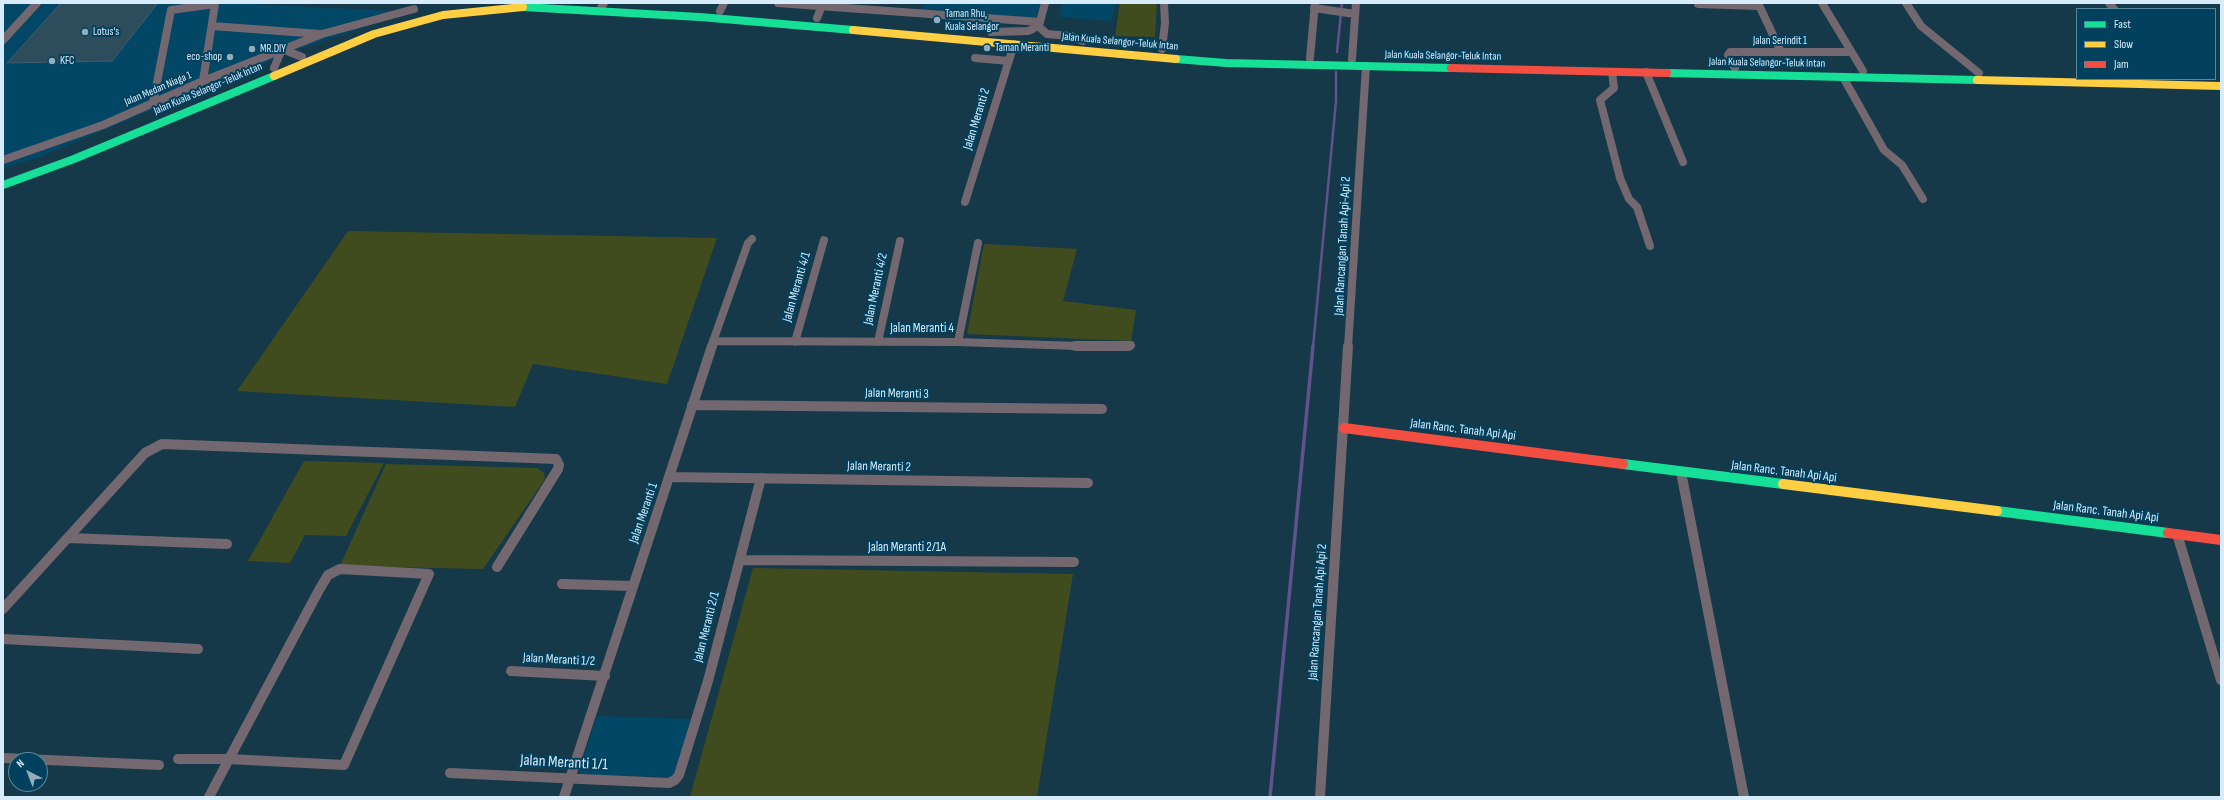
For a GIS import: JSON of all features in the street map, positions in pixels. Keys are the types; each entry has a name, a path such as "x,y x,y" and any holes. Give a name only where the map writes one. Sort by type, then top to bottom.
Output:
{"main road":[{"name":"Jalan Kuala Selangor-Teluk Intan","path":"3,175 80,149 274,68 408,18 442,9 484,3"},
{"name":"Jalan Kuala Selangor-Teluk Intan","path":"584,3 602,6 848,29 1226,63 2221,86"},
{"name":"Jalan Kuala Selangor-Teluk Intan","path":"3,185 74,159 334,50 412,23 476,10 513,7 722,7 817,18 939,28"},
{"name":"Jalan Kuala Selangor-Teluk Intan","path":"988,32 1208,54 1310,58 2076,76"},
{"name":"Jalan Ranc. Tanah Api Api","path":"1344,428 2221,540"}],"street":[{"path":"3,40 36,3"},
{"path":"778,3 822,5 1039,24"},
{"path":"988,32 1028,31 1039,24 1045,3"},
{"path":"1162,49 1165,23 1164,3"},
{"path":"1352,59 1356,3"},
{"path":"1822,3 1850,52 1863,71"},
{"path":"1906,3 1920,26 1979,73"},
{"path":"153,103 171,10 215,4 204,81"},
{"path":"1698,4 1759,5 1781,52"},
{"path":"817,18 822,5"},
{"path":"408,18 416,6"},
{"name":"Jalan Medan Niaga 1","path":"3,160 50,145 282,49 322,34 416,6"},
{"path":"1310,58 1315,6 1328,10 1355,14"},
{"path":"1039,24 1043,32 1047,34 1071,36 1083,41"},
{"path":"212,26 322,34"},
{"name":"Jalan Meranti 2","path":"964,202 1014,44"},
{"path":"274,68 282,49 302,57"},
{"name":"Jalan Serindit 1","path":"1735,68 1728,55 1730,52 1850,52"},
{"path":"975,58 1009,61"},
{"name":"Jalan Rancangan Tanah Api-Api 2","path":"1344,428 1366,66"},
{"path":"1612,72 1614,88 1600,100 1620,178 1629,199 1637,207 1650,246"},
{"path":"1646,72 1683,162"},
{"path":"1843,77 1884,150 1902,165 1923,199"},
{"name":"Jalan Meranti 1","path":"564,797 670,477 692,405 748,243 752,238"},
{"name":"Jalan Meranti 4/1","path":"795,342 824,240"},
{"name":"Jalan Meranti 4/2","path":"878,342 900,241"},
{"path":"958,342 978,243"},
{"name":"Jalan Meranti 4","path":"714,341 958,342 1124,347 1131,345"},
{"name":"Jalan Meranti 3","path":"692,405 1102,408"},
{"name":"Jalan Rancangan Tanah Api Api 2","path":"1320,797 1344,428"},
{"path":"3,609 145,453 162,444 556,459 559,465 558,469 497,567"},
{"path":"1681,472 1744,797"},
{"name":"Jalan Meranti 2","path":"670,477 1088,483"},
{"name":"Jalan Meranti 2/1","path":"675,780 679,775 708,680 761,478"},
{"path":"2177,534 2221,680"},
{"path":"68,538 227,544"},
{"name":"Jalan Meranti 2/1A","path":"740,560 1074,562"},
{"path":"178,759 229,760 344,765 429,574 340,569 328,575 229,760 209,797"},
{"path":"562,584 633,586"},
{"path":"3,639 198,649"},
{"name":"Jalan Meranti 1/2","path":"511,671 605,676"},
{"path":"3,758 159,765"},
{"name":"Jalan Meranti 1/1","path":"450,773 669,783 675,780"}],"shaded area":[{"path":"3,3 231,3 395,11 395,17 294,51 37,158 3,168"},
{"path":"924,3 1041,3 1037,20 921,12"},
{"path":"1062,3 1116,3 1111,21 1059,17"},
{"path":"597,716 691,719 676,777 578,775"}],"green space":[{"path":"1120,3 1157,3 1155,37 1115,36"},
{"path":"348,231 717,238 667,384 533,364 515,407 237,391"},
{"path":"984,244 1077,249 1063,301 1136,310 1131,341 967,334"},
{"path":"304,461 384,463 346,536 305,535 290,563 248,561"},
{"path":"386,464 537,468 544,473 545,479 483,569 340,566"},
{"path":"753,568 1073,574 1037,797 690,797"}],"building":[{"name":"Lotus's","path":"61,3 158,3 112,61 7,63"}],"waterway":[{"path":"1337,52 1342,3"},
{"path":"1313,347 1336,101 1336,72"},
{"path":"1270,797 1313,346"}],"traffic: fast":[{"path":"523,7 700,17 853,30"},
{"path":"1176,59 1226,63 1451,68"},
{"path":"1667,73 1977,80"},
{"path":"3,185 74,159 274,76"},
{"path":"1623,464 1783,484"},
{"path":"1997,511 2168,533"}],"traffic: slow":[{"path":"274,76 374,34 443,15 523,7"},
{"path":"853,30 1176,59"},
{"path":"1977,80 2221,86"},
{"path":"1783,484 1997,511"}],"traffic: jam":[{"path":"1451,68 1667,73"},
{"path":"1344,428 1623,464"},
{"path":"2168,533 2221,540"}],"place":[{"name":"Taman Rhu, Kuala Selangor","path":"937,20"},
{"name":"Lotus's","path":"85,32"},
{"name":"Taman Meranti","path":"987,48"},
{"name":"MR.DIY","path":"252,49"},
{"name":"eco-shop","path":"230,57"},
{"name":"KFC","path":"52,61"}]}
